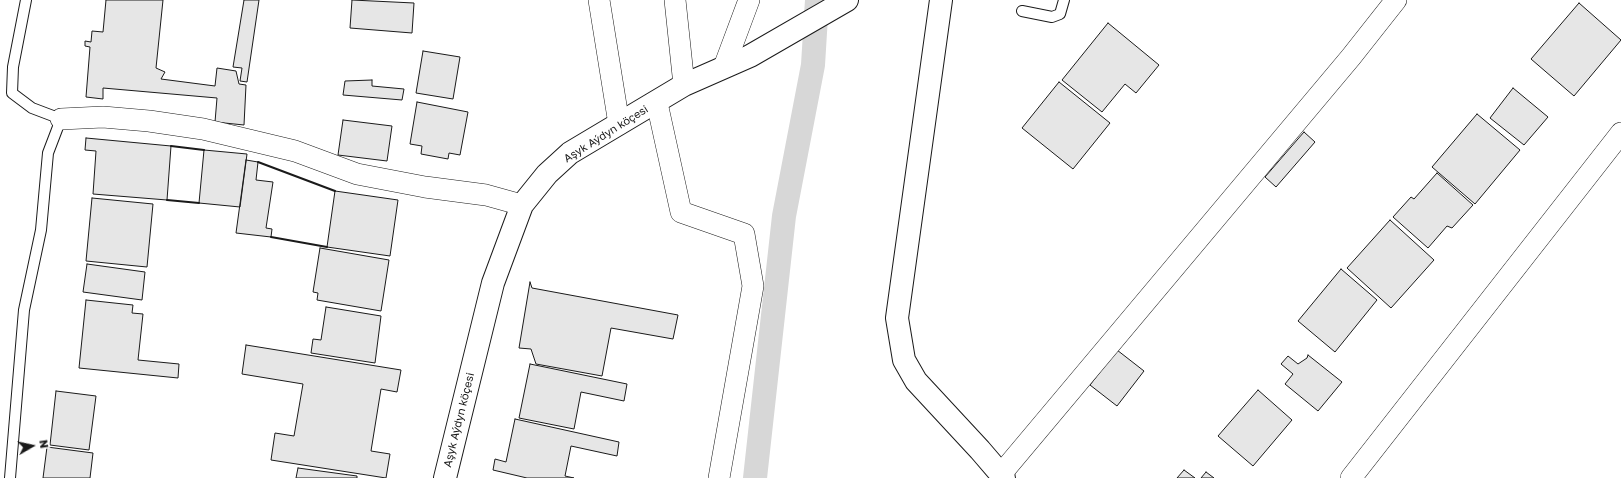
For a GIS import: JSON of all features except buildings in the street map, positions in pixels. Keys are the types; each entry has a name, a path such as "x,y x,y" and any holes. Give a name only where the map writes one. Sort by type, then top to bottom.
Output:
{"main road":[{"name":"Aşyk Aýdyn köçesi","path":"445,478 493,283 522,204 547,174 570,153 657,103 684,85 750,56 847,0"},
{"path":"941,0 897,318 904,360 916,381 1002,476"}],"street":[{"path":"599,0 619,124"},
{"path":"675,0 684,85"},
{"path":"724,67 749,0"},
{"path":"1002,476 1351,57 1396,0"},
{"path":"657,103 681,212 744,234 753,286 719,478"},
{"path":"62,119 103,117 149,121 203,129 295,151 357,174 425,187 486,195 522,204"},
{"path":"1351,478 1621,133"}],"lane":[{"path":"10,478 24,310 41,230 48,153 62,119 32,108 12,92 13,67 26,0"},
{"path":"1022,11 1052,17 1060,14 1064,0"}],"waterway":[{"path":"755,478 784,216 813,65 817,0"}],"wall":[{"path":"171,146 204,150"},
{"path":"258,162 335,191"},
{"path":"167,200 199,203"},
{"path":"271,237 327,247"}]}
